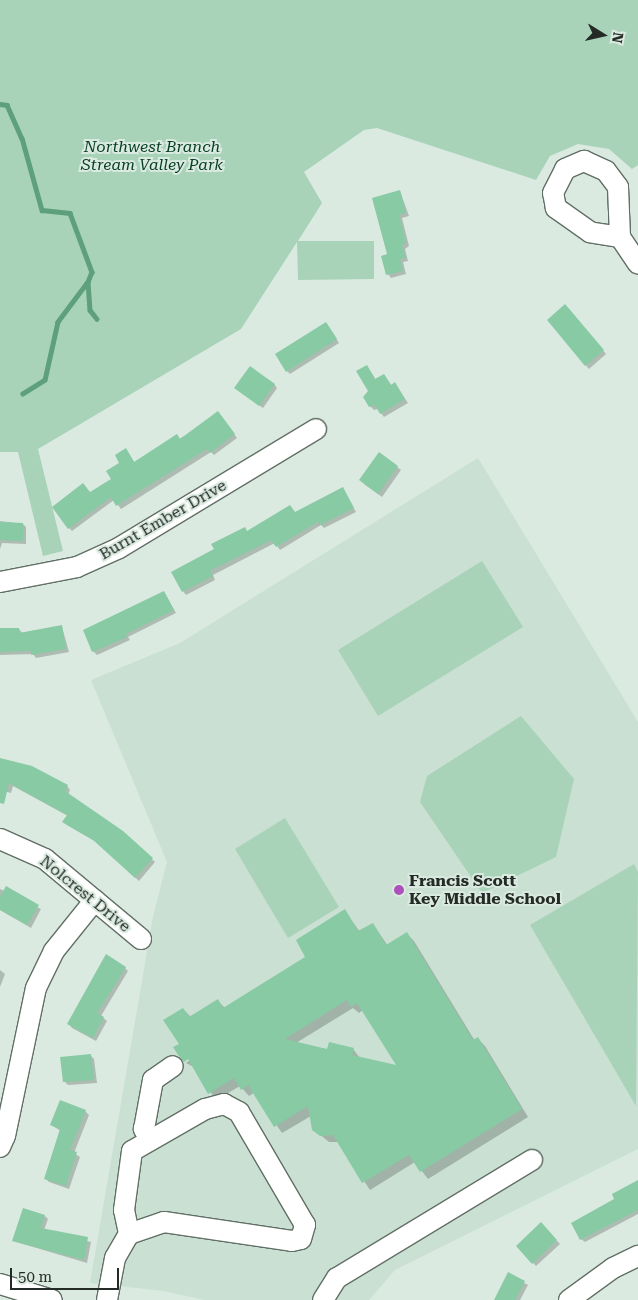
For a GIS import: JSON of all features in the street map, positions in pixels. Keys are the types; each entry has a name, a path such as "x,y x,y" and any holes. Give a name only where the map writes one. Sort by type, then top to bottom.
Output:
{"street":[{"path":"620,237 638,264"},
{"name":"Burnt Ember Drive","path":"0,582 76,567 119,548 316,429"},
{"name":"Nolcrest Drive","path":"0,839 45,859 142,939"},
{"path":"0,1147 5,1136 36,988 54,951 95,900"},
{"path":"150,1140 144,1129 153,1080 172,1066"},
{"path":"107,1300 115,1258 129,1234 164,1222 292,1241 301,1239 306,1225 239,1112 224,1104 205,1109 132,1151 124,1210 129,1234"},
{"path":"323,1300 337,1278 532,1160"},
{"path":"570,1300 613,1268 638,1256"},
{"path":"0,1284 52,1300"}],"shaded area":[{"name":"Francis Scott Key Middle School","path":"478,458 638,722 638,1149 395,1270 369,1300 204,1300 164,1291 90,1283 153,917 167,862 91,680 180,643"}],"green space":[{"name":"Northwest Branch Stream Valley Park","path":"0,0 638,0 638,165 632,169 609,149 578,144 550,156 536,180 377,128 364,130 304,172 322,203 298,241 374,241 374,279 298,280 297,242 241,329 38,449 63,551 43,556 18,452 0,452"},
{"path":"482,561 523,627 378,716 338,650"},
{"path":"521,716 574,779 556,857 482,893 420,802 427,776"},
{"path":"285,818 339,907 288,938 235,849"},
{"path":"634,864 638,872 636,1106 530,925"}],"building":[{"path":"400,190 406,213 399,215 406,242 402,245 406,258 400,259 403,271 386,275 381,256 387,254 372,198"},
{"path":"565,304 604,350 585,366 547,320"},
{"path":"326,322 337,339 286,372 275,354"},
{"path":"367,365 375,379 384,374 391,385 395,382 405,399 380,414 375,405 369,407 363,397 368,391 356,371"},
{"path":"250,366 275,384 259,406 234,388"},
{"path":"218,411 235,434 210,453 207,449 116,506 111,497 68,529 52,507 83,483 90,492 111,479 106,471 119,463 115,455 126,448 134,462 177,434 180,439"},
{"path":"379,452 398,466 378,494 359,480"},
{"path":"343,487 354,508 320,525 318,522 276,547 271,540 210,571 213,576 182,592 171,572 214,549 211,544 245,527 247,531 290,505 295,512"},
{"path":"0,522 23,523 23,541 0,540"},
{"path":"164,591 174,610 126,634 127,637 92,652 83,630"},
{"path":"62,625 66,649 31,655 31,651 0,652 0,628 19,628 19,633"},
{"path":"0,758 32,766 68,785 65,791 123,831 153,858 135,878 93,840 62,822 67,815 9,783 4,804 0,803"},
{"path":"6,886 39,905 27,925 0,910 0,897"},
{"path":"345,909 358,931 373,923 386,945 407,932 473,1040 478,1037 522,1109 420,1172 409,1155 362,1183 333,1135 320,1136 312,1130 308,1106 274,1127 248,1085 241,1090 234,1078 208,1094 188,1059 184,1062 173,1047 179,1044 163,1020 183,1008 189,1017 218,999 223,1008 305,957 296,940","holes":["347,1000 351,1007 357,1003 396,1065 352,1055 354,1048 329,1042 327,1049 285,1039"]},
{"path":"106,954 126,967 97,1013 104,1017 93,1038 67,1024"},
{"path":"91,1054 94,1080 63,1082 60,1057"},
{"path":"60,1100 86,1110 70,1150 77,1152 66,1186 44,1179 60,1129 50,1125"},
{"path":"638,1180 638,1210 580,1240 571,1223 614,1199 612,1194"},
{"path":"23,1208 45,1215 41,1228 88,1237 84,1260 12,1241"},
{"path":"541,1222 557,1240 532,1264 516,1246"},
{"path":"508,1272 525,1281 515,1300 494,1300"}],"waterway":[{"path":"0,104 7,105 22,138 42,210 70,213 92,272 88,282 58,322 45,380 23,394"},
{"path":"88,282 90,310 97,319"}],"place":[{"name":"Francis Scott Key Middle School","path":"399,890"}]}
